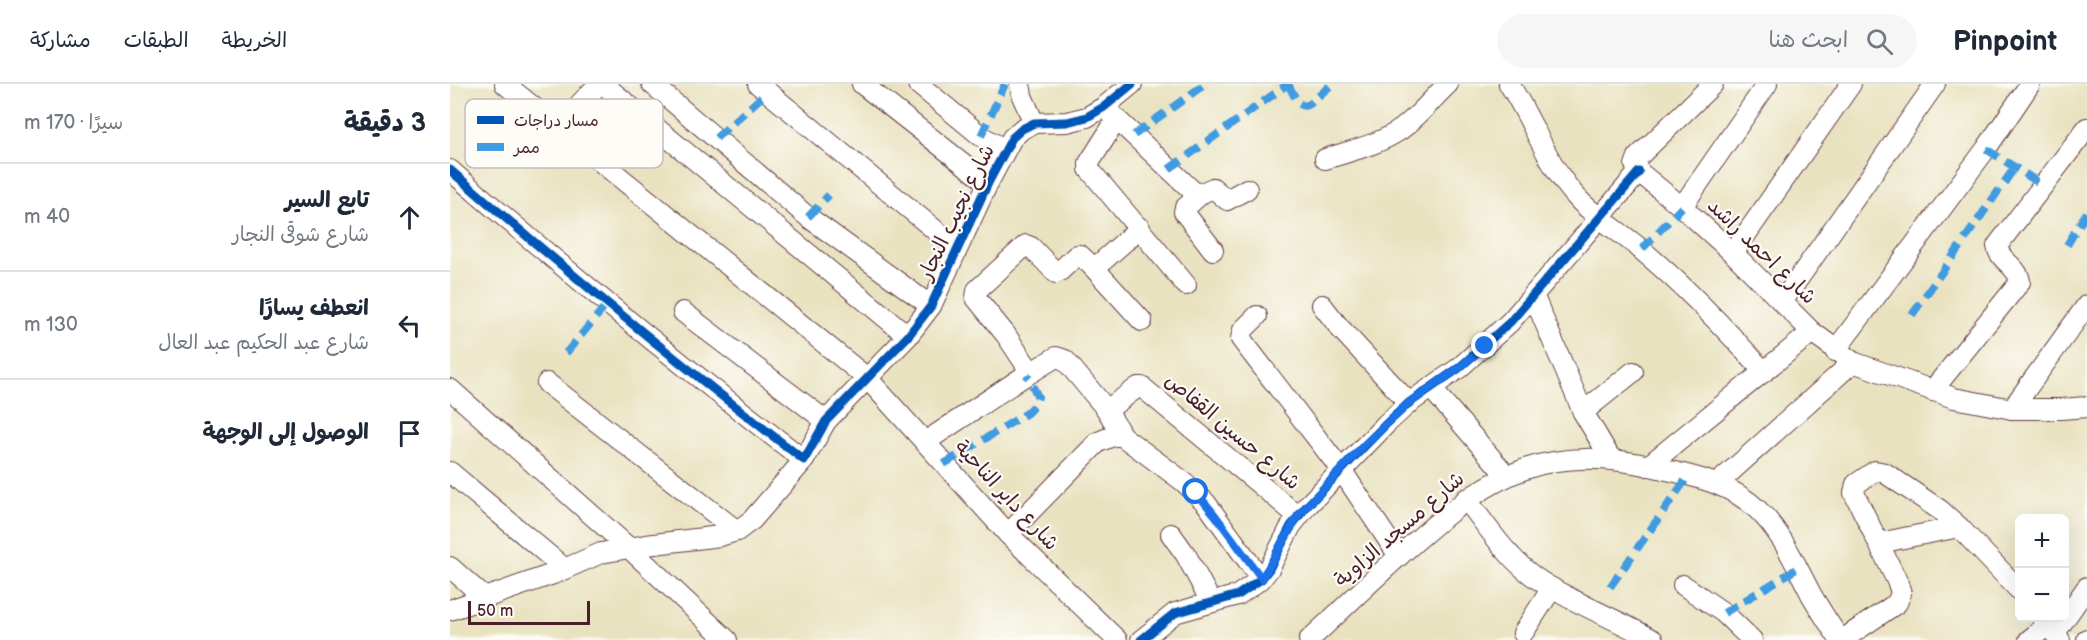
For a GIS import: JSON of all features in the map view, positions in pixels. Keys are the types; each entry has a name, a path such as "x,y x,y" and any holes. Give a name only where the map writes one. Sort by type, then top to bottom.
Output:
{"street":[{"name":"شارع داير الناحية","path":"505,84 523,99"},
{"path":"586,99 601,84 619,99"},
{"path":"652,84 808,217 931,306"},
{"path":"758,84 957,248"},
{"path":"862,84 988,183"},
{"path":"918,84 981,136 1005,150"},
{"path":"1020,84 1022,96 1034,123 1067,122 1111,113"},
{"path":"1132,84 1111,113 1089,163 1089,169 1186,285"},
{"path":"1325,159 1381,141 1400,130 1448,84"},
{"path":"1141,640 1175,613 1238,595 1262,579 1298,516 1363,446 1409,403 1485,346 1534,297 1640,172 1635,165 1638,158 1713,84"},
{"path":"1682,207 1767,84"},
{"path":"1733,253 1851,84"},
{"path":"1782,302 1935,84"},
{"path":"1835,351 1986,149 2030,84"},
{"path":"1515,86 1551,161 1580,201 1642,249 1685,287 1726,328 1764,372"},
{"path":"1111,113 1194,193 1202,194"},
{"name":"شارع نجيب النجار","path":"737,531 752,520 804,460 826,421 908,336 931,306 1005,150 1012,138 1022,129 1034,123"},
{"path":"1932,391 2020,282 2019,274 1998,252 1997,246 2087,128"},
{"path":"663,135 908,336"},
{"name":"شارع داير الناحية","path":"607,168 867,378 1008,534 1117,640"},
{"path":"450,170 568,272 737,409 804,460"},
{"name":"شارع احمد راشد","path":"1640,172 1733,253 1812,332 1853,362 1954,398 2012,409 2087,407"},
{"path":"1213,250 1184,212 1185,208 1213,188 1227,200 1247,189"},
{"path":"786,236 808,217"},
{"path":"1093,267 1098,266 1140,228"},
{"path":"1027,375 1028,368 1006,335 979,302 976,294 977,290 1023,247 1029,245 1056,273 1077,255 1083,256 1142,321"},
{"path":"1534,297 1583,412 1611,459"},
{"path":"1322,305 1339,327 1409,403"},
{"path":"2012,409 2087,305"},
{"path":"683,312 826,421"},
{"path":"1257,316 1243,330 1241,339 1342,471 1399,556"},
{"path":"1648,466 1812,332"},
{"path":"925,442 1052,359 1061,357 1107,410 1122,436 1196,492 1262,579"},
{"path":"1718,483 1853,362"},
{"path":"1583,412 1633,372"},
{"path":"547,383 737,531"},
{"name":"شارع حسين القفاص","path":"1107,410 1138,387 1142,387 1298,516"},
{"path":"1431,388 1506,475"},
{"path":"450,389 727,640"},
{"path":"1008,534 1098,442 1105,438 1122,436"},
{"name":"شارع مسجد الزاوية","path":"1309,640 1399,556 1466,499 1506,475 1552,462 1575,459 1611,459 1718,483 1756,508 1787,546 1811,593 1841,640"},
{"path":"1841,640 1897,603 1901,593 1854,493 1856,484 1875,471 1885,474 1940,510 2015,587"},
{"path":"450,472 565,569"},
{"path":"1466,499 1515,561 1533,576 1653,640"},
{"path":"1879,543 1959,527"},
{"path":"450,610 486,599 601,553 701,539 737,531"},
{"path":"1171,534 1186,555 1211,602"},
{"path":"450,567 486,599"},
{"path":"1683,585 1724,613 1752,640"},
{"path":"2029,640 2051,629 2087,587"},
{"path":"1523,633 1552,588"}],"marked path":[{"path":"981,136 1005,84"},
{"path":"1134,135 1205,84"},
{"path":"1288,84 1298,103 1304,106 1310,104 1332,84"},
{"path":"1169,169 1288,84"},
{"path":"716,138 767,92"},
{"path":"1986,149 2044,186"},
{"path":"1912,315 2015,167"},
{"path":"808,217 829,195"},
{"path":"1642,249 1682,207"},
{"path":"2067,245 2087,212"},
{"path":"566,353 608,303"},
{"path":"944,464 1027,413 1034,406 1038,397 1027,375"},
{"path":"1610,587 1689,475"},
{"path":"1724,613 1798,568"}],"cycle path":[{"path":"450,170 625,318 804,460 826,421 908,336 931,306 988,183 1012,138 1022,129 1034,123 1067,122 1087,117 1104,107 1132,84"},
{"path":"1141,640 1175,613 1238,595 1261,579 1269,569 1291,526 1306,507 1409,403 1459,368 1510,322 1639,172"}],"route":[{"path":"1196,492 1262,579 1291,525 1363,446 1409,403 1459,368 1485,346"}]}
